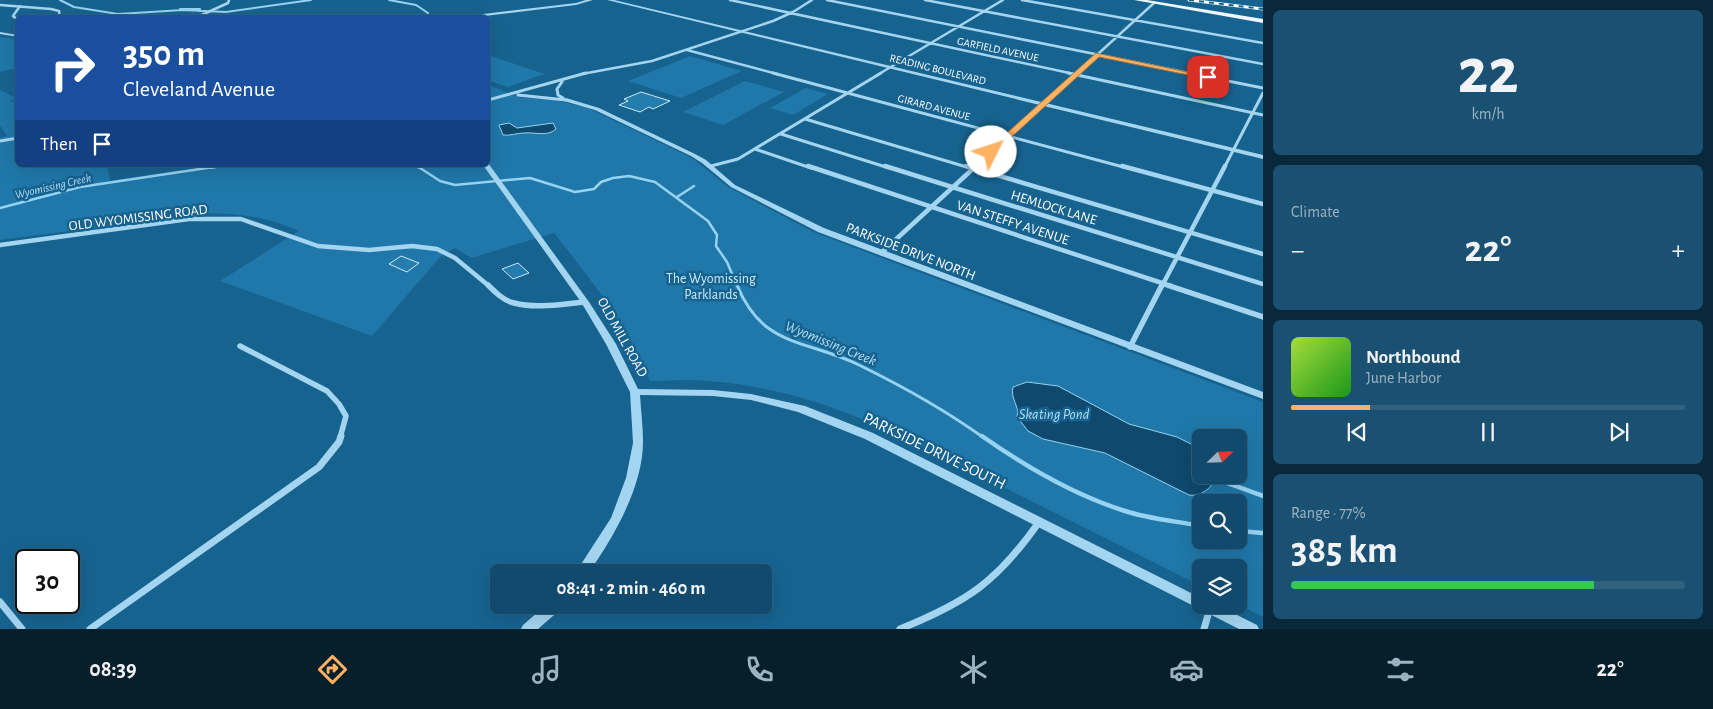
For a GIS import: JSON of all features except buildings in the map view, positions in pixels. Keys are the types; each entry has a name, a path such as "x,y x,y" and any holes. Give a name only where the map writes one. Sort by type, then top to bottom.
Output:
{"main road":[{"path":"1136,0 1263,21"}],"street":[{"path":"203,15 223,7 229,0"},
{"path":"477,15 591,0"},
{"name":"READING BOULEVARD","path":"609,0 1234,148 1263,152"},
{"name":"READING BOULEVARD","path":"623,0 745,31"},
{"name":"GARFIELD AVENUE","path":"730,0 1263,116"},
{"path":"490,100 600,70 643,64 745,31 790,13 812,0"},
{"path":"827,0 1263,88"},
{"path":"925,0 1263,64"},
{"path":"711,166 734,161 756,149 1003,0"},
{"path":"1022,0 1263,42"},
{"path":"881,253 1154,3"},
{"path":"0,4 51,9 59,11 60,15"},
{"path":"15,18 13,16 20,6"},
{"path":"0,33 15,36"},
{"name":"GIRARD AVENUE","path":"687,50 1263,204"},
{"path":"566,80 559,84 556,89 558,95 566,100"},
{"path":"1130,347 1263,93"},
{"name":"PARKSIDE DRIVE NORTH","path":"508,95 537,95 566,100 597,109 693,155 711,166 724,180 792,217 881,253 1263,396"},
{"path":"805,119 1263,254"},
{"name":"HEMLOCK LANE","path":"782,134 1263,284"},
{"path":"0,141 15,138"},
{"name":"READING BOULEVARD","path":"1234,148 1263,158"},
{"name":"VAN STEFFY AVENUE","path":"756,149 1263,317"},
{"name":"OLD MILL ROAD","path":"488,167 585,302 611,344 635,392 638,443 632,478 616,519 588,564"},
{"name":"OLD WYOMISSING ROAD","path":"0,245 189,219 241,219 318,246 369,250 412,246 437,249 455,258 503,298 513,303 543,306 585,302"},
{"path":"90,629 232,530 318,467 339,442 346,416 339,404 327,391 240,346"},
{"name":"PARKSIDE DRIVE SOUTH","path":"635,392 713,392 751,397 802,409 869,436 1192,599"},
{"path":"900,629 952,607 993,579 1020,550 1039,522"},
{"path":"0,602 22,629"},
{"path":"528,629 546,614"},
{"path":"1204,629 1205,614"},
{"name":"PARKSIDE DRIVE SOUTH","path":"1221,614 1252,629"}],"green space":[{"path":"0,37 15,39 15,68 0,72"},
{"path":"490,56 544,74 507,87 490,81"},
{"path":"690,56 742,71 681,98 628,81"},
{"path":"745,81 784,92 723,125 683,112"},
{"name":"The Wyomissing Parklands","path":"490,86 522,98 550,99 588,108 692,158 728,187 813,232 1263,402 1263,617 1247,609 1247,559 1192,559 1192,582 893,432 847,413 802,398 756,387 701,380 650,381 620,322 554,233 471,258 455,248 440,257 372,336 220,281 299,231 275,222 251,216 200,214 0,240 0,138 7,136 0,125 0,90 15,98 11,101 15,103 15,167 107,167 110,181 181,170 212,167 490,167"},
{"path":"806,88 828,94 793,115 770,108"}],"water":[{"path":"509,123 517,128 553,123 556,129 545,134 503,135 499,125"},
{"name":"Skating Pond","path":"1027,382 1058,386 1129,424 1177,437 1192,444 1192,484 1212,484 1202,493 1189,495 1105,453 1043,439 1028,431 1017,417 1018,413 1012,391 1013,387"}],"waterway":[{"path":"60,0 74,7 118,14 199,11"},
{"path":"199,11 226,12 311,0"},
{"path":"389,0 416,5 428,13 427,15"},
{"path":"180,9 200,9 199,11"},
{"name":"Wyomissing Creek","path":"0,208 80,187 213,167"},
{"name":"Wyomissing Creek","path":"211,168 217,167"},
{"name":"Wyomissing Creek","path":"419,167 440,181 455,185 530,178 575,192 594,189 601,182 613,178 629,176 655,182 708,221 717,235 716,246 727,262 737,286"},
{"path":"677,197 694,186"},
{"name":"Wyomissing Creek","path":"737,285 748,306 760,321 773,332 840,357 875,373 939,408 984,438"},
{"name":"Wyomissing Creek","path":"982,436 1033,469 1087,497 1134,514 1192,524"},
{"path":"1230,484 1263,496"},
{"name":"Wyomissing Creek","path":"1247,532 1263,533"}],"railway":[{"path":"1189,0 1263,9"}],"route":[{"path":"991,152 1098,54 1208,77"}]}
